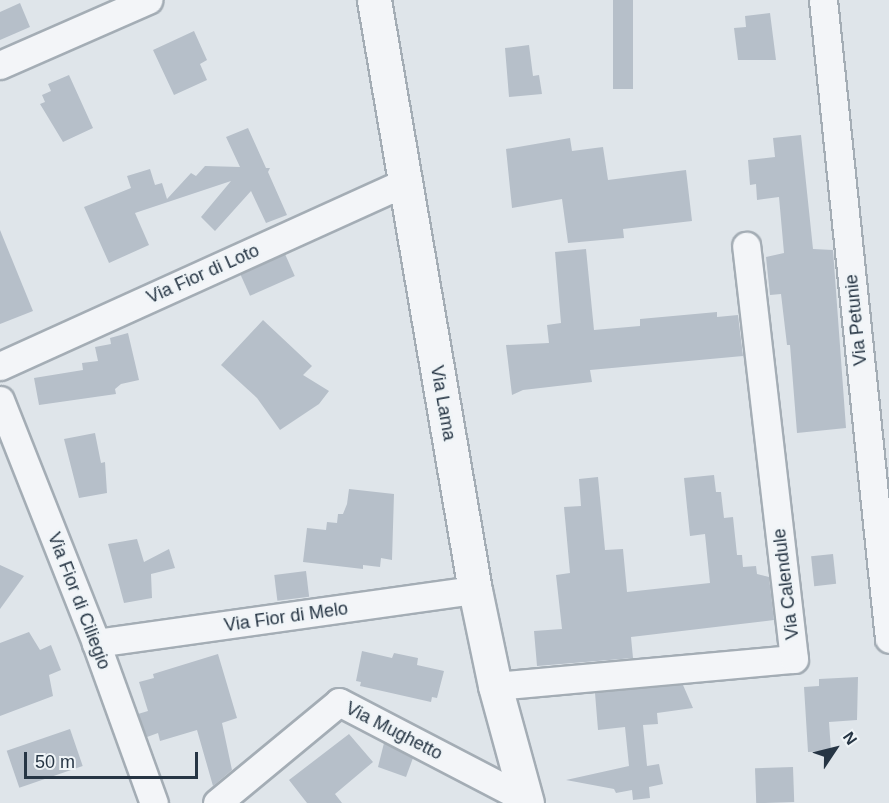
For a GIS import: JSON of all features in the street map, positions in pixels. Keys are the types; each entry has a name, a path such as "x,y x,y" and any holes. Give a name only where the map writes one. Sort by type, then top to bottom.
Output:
{"street":[{"path":"0,65 148,0"},
{"name":"Via Lama","path":"374,0 475,590 495,686 526,801"},
{"name":"Via Petunie","path":"823,0 889,639"},
{"name":"Via Fior di Loto","path":"0,366 405,182"},
{"name":"Via Calendule","path":"495,686 794,659 746,246"},
{"name":"Via Fior di Ciliegio","path":"0,400 96,643 154,803"},
{"name":"Via Fior di Melo","path":"96,643 475,590"},
{"name":"Via Mughetto","path":"217,803 339,702 526,801"}],"building":[{"path":"613,0 633,0 633,89 613,89"},
{"path":"20,3 30,27 0,40 0,12"},
{"path":"770,13 776,60 738,60 734,28 746,27 745,16"},
{"path":"194,31 207,60 200,64 207,80 174,95 153,50"},
{"path":"529,45 533,76 539,75 542,94 509,97 505,48"},
{"path":"69,75 93,128 63,142 40,104 45,102 42,95 51,91 48,84"},
{"path":"248,128 266,168 270,168 268,172 287,215 266,223 251,191 215,231 201,217 231,181 135,213 149,245 109,263 84,207 131,188 127,176 150,169 155,185 162,183 167,199 191,173 196,176 205,166 240,167 226,137"},
{"path":"801,135 813,249 833,250 846,428 797,433 790,345 787,345 781,294 770,295 766,257 784,253 779,197 757,200 756,184 750,185 748,160 775,157 773,138"},
{"path":"570,138 572,151 603,147 608,180 686,170 692,221 623,229 624,238 568,243 562,199 512,208 506,149"},
{"path":"0,230 33,311 0,324"},
{"path":"586,249 594,330 640,326 640,319 717,312 717,317 738,315 743,356 590,370 592,382 523,390 512,395 506,345 549,343 547,325 561,323 555,252"},
{"path":"285,254 295,276 250,296 240,274"},
{"path":"263,320 312,366 303,375 329,391 319,404 280,430 257,398 221,365"},
{"path":"128,333 139,380 121,384 115,389 116,394 39,405 34,378 83,370 82,363 98,361 95,347 111,344 110,338"},
{"path":"95,433 101,463 105,462 107,493 79,498 64,439"},
{"path":"714,475 716,492 721,492 724,518 733,517 737,555 742,555 743,567 756,566 757,574 769,577 774,620 631,637 633,658 537,666 534,631 562,629 556,575 570,573 564,507 581,506 579,479 598,477 605,550 623,549 627,592 710,583 705,534 690,536 684,478"},
{"path":"349,489 394,494 392,560 381,558 380,567 363,565 363,569 303,562 307,528 326,530 327,522 337,523 338,514 343,514 347,504"},
{"path":"137,539 144,562 169,549 175,568 151,574 152,598 124,603 108,544"},
{"path":"833,554 836,584 814,586 811,556"},
{"path":"0,565 24,576 0,609"},
{"path":"306,571 309,597 277,601 274,575"},
{"path":"29,632 40,650 51,645 61,670 49,675 53,696 0,716 0,643"},
{"path":"362,651 392,658 394,653 418,658 417,665 444,671 437,698 432,697 431,702 360,686 361,682 356,681"},
{"path":"218,654 237,718 222,723 232,770 213,786 197,730 160,741 158,733 147,737 138,714 148,711 139,682 154,678 153,674"},
{"path":"858,677 857,720 829,722 831,751 808,752 804,687 819,686 819,679"},
{"path":"683,685 693,708 657,713 658,724 643,725 647,766 659,764 663,784 649,787 650,798 633,800 632,790 616,793 614,789 566,780 629,766 625,727 598,730 595,693"},
{"path":"70,729 83,766 19,788 7,751"},
{"path":"349,734 373,762 335,794 342,803 307,803 289,780"},
{"path":"384,743 413,758 406,777 378,767"},
{"path":"793,767 794,802 756,803 755,768"}]}
